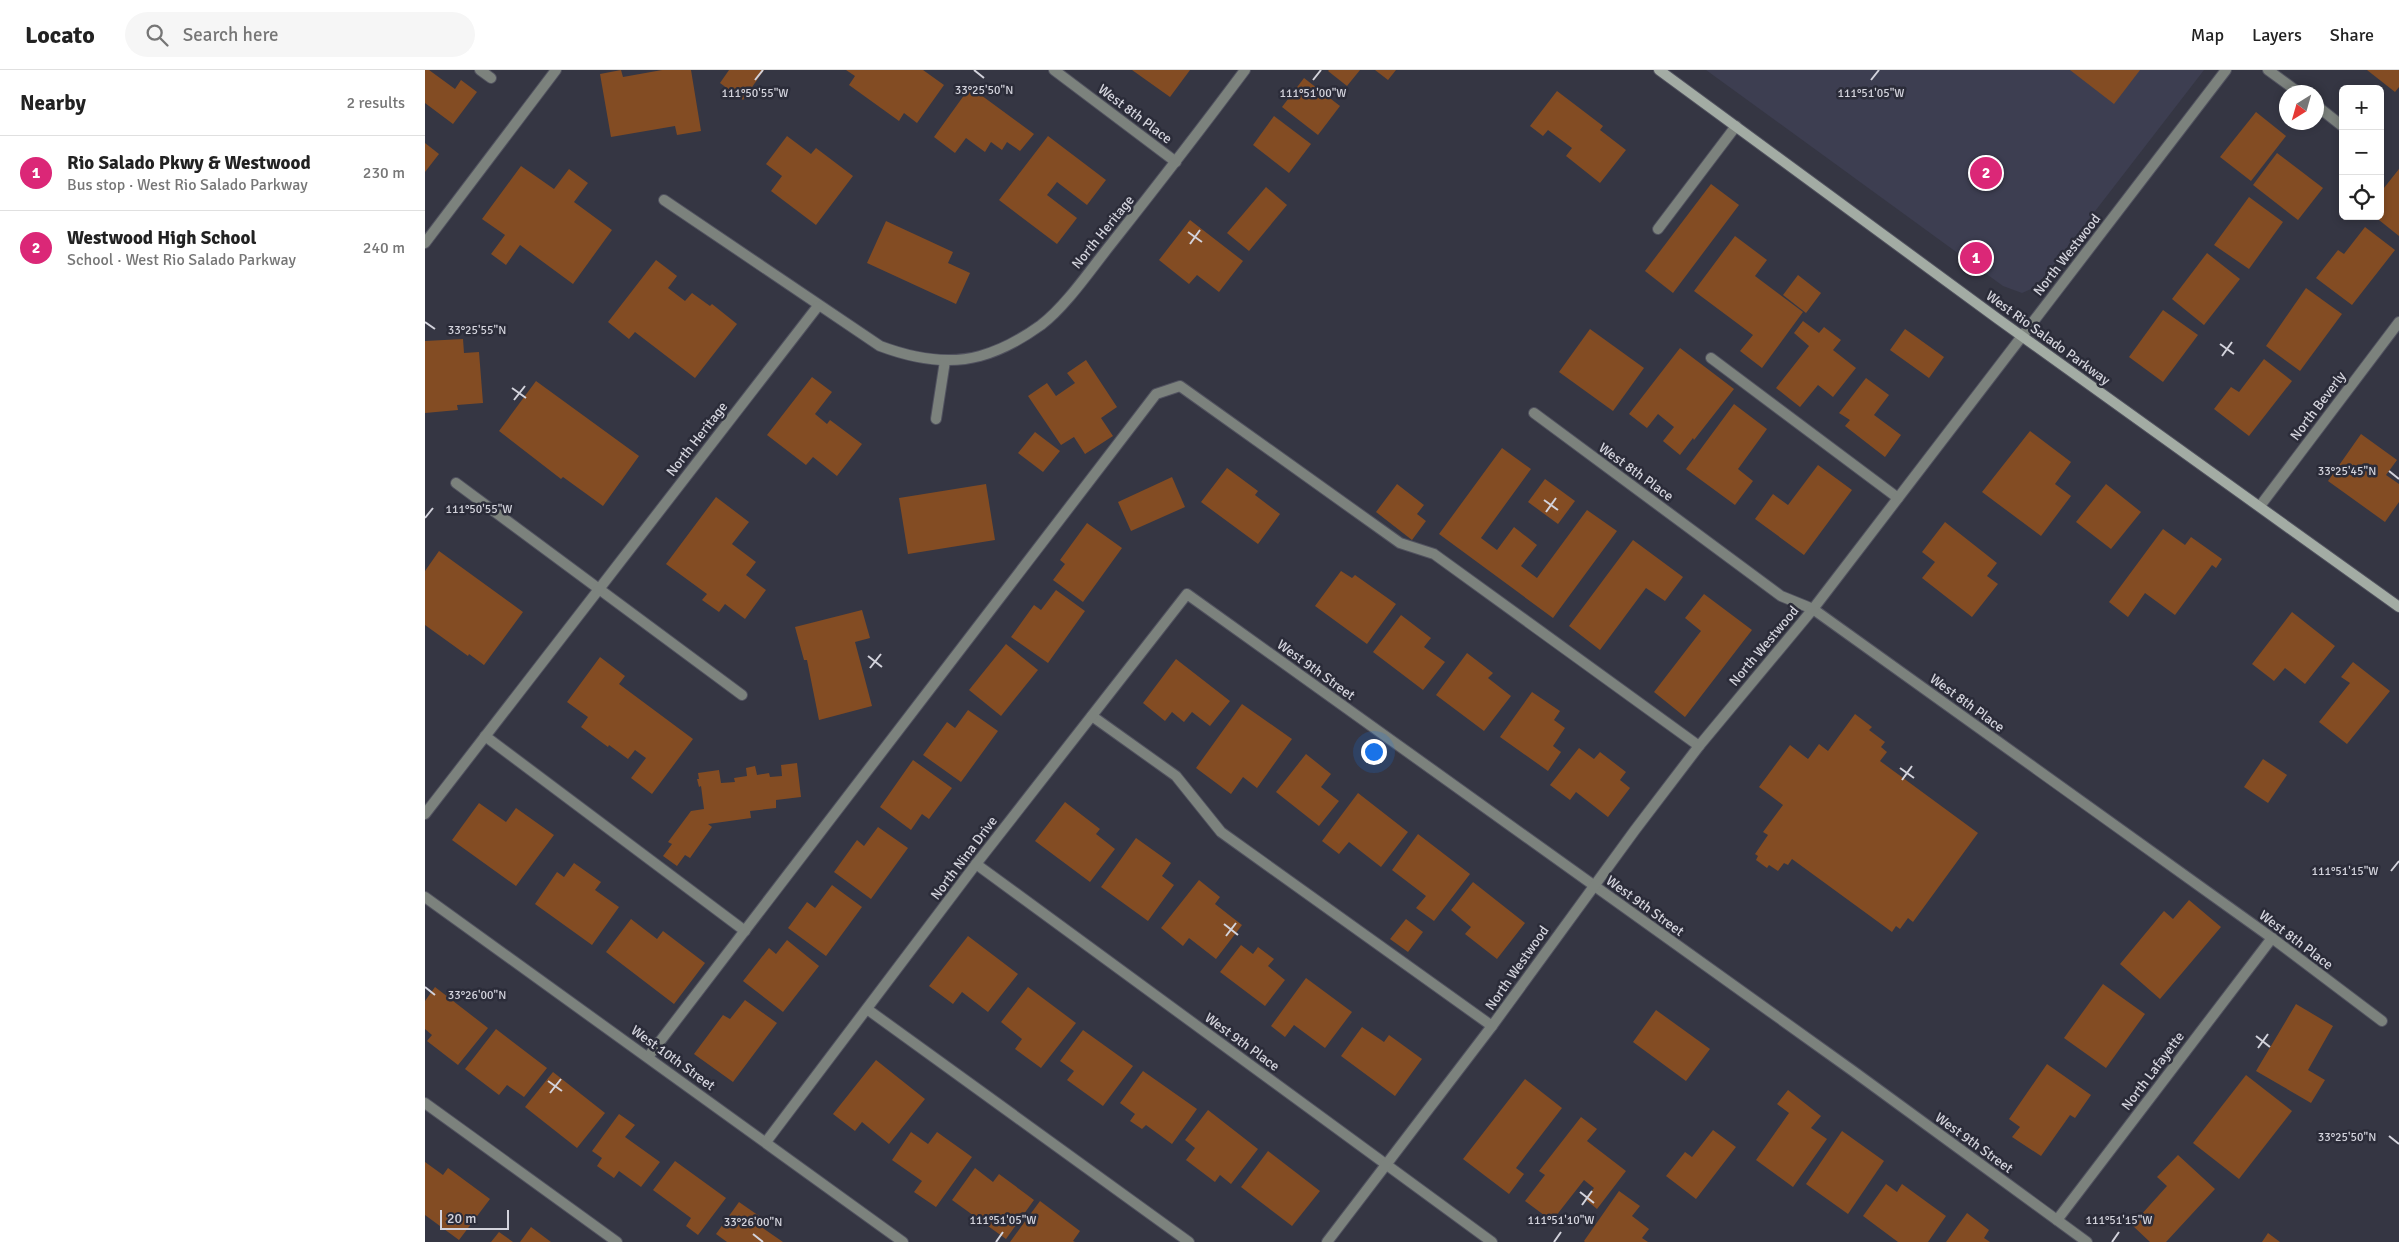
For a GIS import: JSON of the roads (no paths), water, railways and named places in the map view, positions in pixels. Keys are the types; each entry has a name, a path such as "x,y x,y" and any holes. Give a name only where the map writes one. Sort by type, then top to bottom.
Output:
{"main road":[{"name":"West Rio Salado Parkway","path":"1659,70 2023,336 2399,607"}],"street":[{"path":"480,70 491,78"},
{"path":"425,243 556,70"},
{"name":"West 8th Place","path":"1054,70 1176,162"},
{"name":"North Heritage","path":"664,200 817,306 880,346 907,356 945,361 980,356 1010,344 1042,324 1075,290 1176,162 1245,70"},
{"name":"North Westwood","path":"1327,1242 1492,1026 1592,886 1699,746 1813,608 2226,70"},
{"path":"2268,70 2288,85"},
{"path":"2324,112 2339,123"},
{"path":"1658,229 1736,126"},
{"name":"North Heritage","path":"425,814 817,306"},
{"name":"North Beverly","path":"2260,506 2399,322"},
{"path":"1711,358 1898,498"},
{"path":"936,419 945,361"},
{"path":"648,1057 1156,394 1180,386 1400,543 1434,554 1699,746"},
{"name":"West 8th Place","path":"1534,413 1781,596 1813,608 2272,938 2382,1021"},
{"path":"457,483 742,695"},
{"name":"North Nina Drive","path":"766,1142 976,864 1187,594"},
{"name":"West 9th Street","path":"1187,594 1592,886 1853,1071 2087,1242"},
{"path":"1092,716 1176,776 1221,832 1492,1026"},
{"path":"485,736 745,930"},
{"name":"West 9th Place","path":"976,864 1492,1242"},
{"name":"West 10th Street","path":"425,897 903,1242"},
{"name":"North Lafayette","path":"2057,1220 2272,938"},
{"path":"867,1009 1189,1242"},
{"path":"425,1103 617,1242"}],"place":[{"name":"Westwood High School","path":"1986,173"},
{"name":"Rio Salado Pkwy & Westwood","path":"1976,258"}]}
